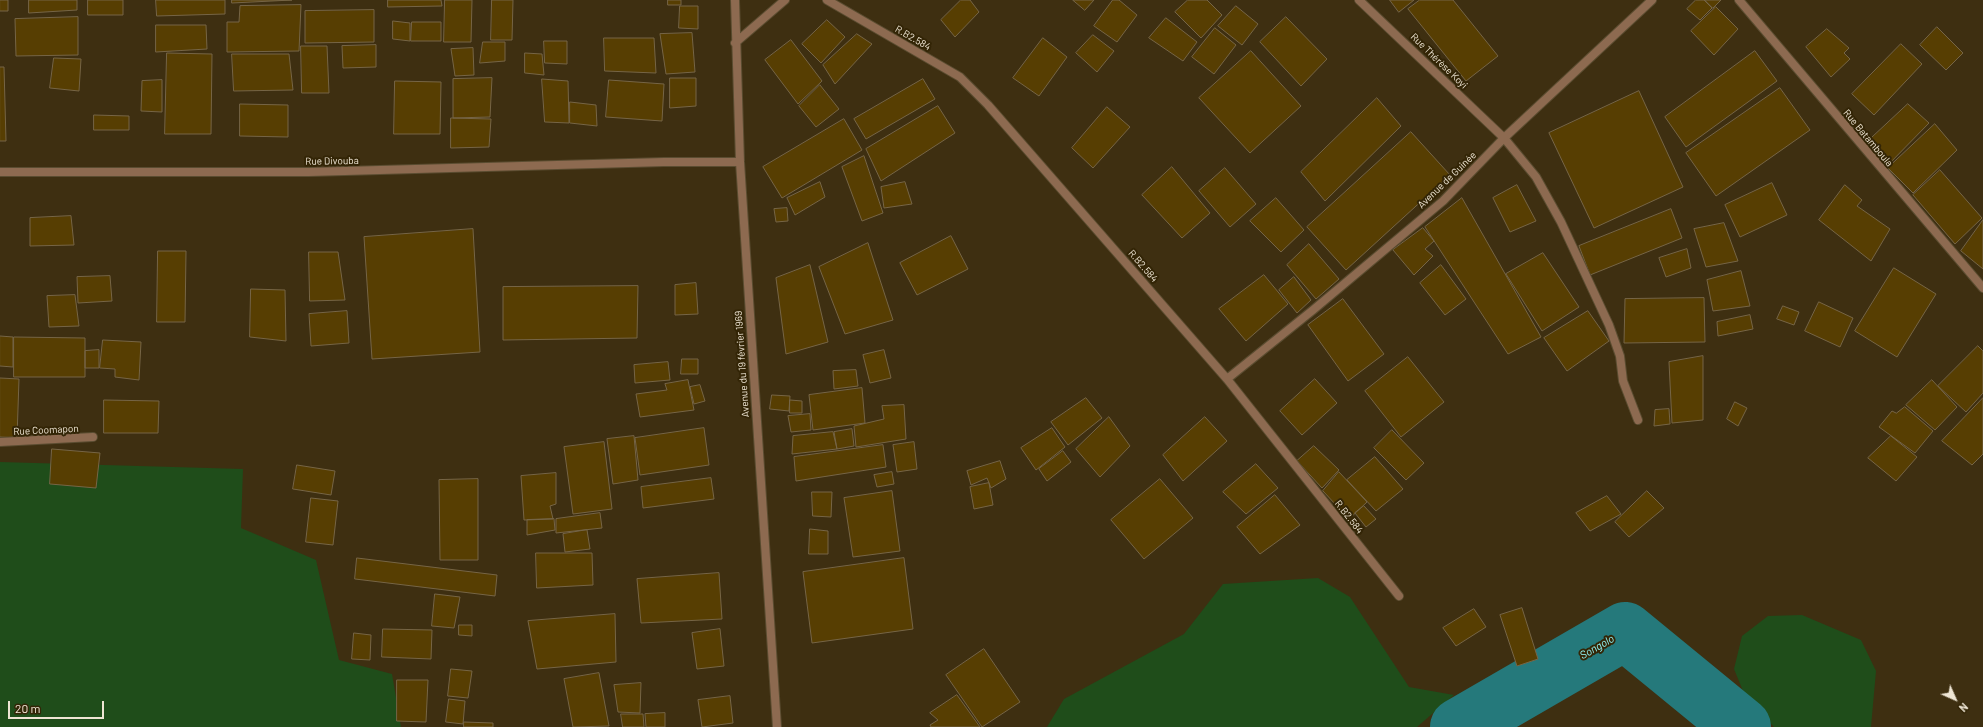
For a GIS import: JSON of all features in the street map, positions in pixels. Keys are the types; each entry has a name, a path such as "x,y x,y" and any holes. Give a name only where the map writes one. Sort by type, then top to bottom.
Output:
{"street":[{"name":"Avenue du 19 février 1969","path":"735,0 735,43 740,162 777,727"},
{"path":"735,43 785,0"},
{"name":"R.B2.584","path":"827,0 960,76 988,105 1227,379 1399,596"},
{"name":"Rue Thérèse Koyi","path":"1359,0 1504,138 1536,177 1561,222 1610,325 1620,356 1622,381 1638,420"},
{"name":"Avenue de Guinée","path":"1227,379 1313,310 1443,201 1504,138 1652,0"},
{"name":"Rue Batamboula","path":"1739,0 1983,288"},
{"name":"Rue Divouba","path":"0,172 309,172 664,162 740,162"},
{"name":"Rue Coomapon","path":"0,442 93,437"}],"green space":[{"path":"0,462 243,469 241,528 316,560 339,660 392,674 401,727 0,727"},
{"path":"1318,578 1350,597 1409,687 1454,695 1417,727 1047,727 1064,699 1184,634 1223,584"},
{"path":"1802,615 1861,640 1876,671 1871,727 1774,727 1745,696 1734,669 1742,636 1768,616"}],"building":[{"path":"0,0 8,0 8,11 0,11"},
{"path":"29,0 77,0 77,10 29,13"},
{"path":"88,0 123,0 123,15 88,15"},
{"path":"156,0 225,0 225,14 157,16"},
{"path":"232,0 292,0 232,3"},
{"path":"388,0 441,0 442,6 388,7"},
{"path":"445,0 472,0 471,42 444,42"},
{"path":"492,0 513,0 512,40 491,40"},
{"path":"668,0 681,0 681,5 668,5"},
{"path":"961,0 970,0 979,12 955,37 941,20"},
{"path":"1073,0 1094,0 1085,10"},
{"path":"1113,0 1119,0 1137,15 1117,42 1094,26"},
{"path":"1188,0 1207,0 1222,15 1201,38 1175,12"},
{"path":"1390,0 1414,0 1399,12"},
{"path":"1420,0 1453,0 1498,56 1466,81 1408,9"},
{"path":"1696,0 1704,0 1712,8 1700,20 1687,9"},
{"path":"1705,0 1721,0 1713,8"},
{"path":"301,5 299,51 227,52 227,22 239,22 240,6"},
{"path":"680,6 698,6 698,29 679,28"},
{"path":"1236,6 1258,24 1242,45 1218,26"},
{"path":"1716,7 1738,29 1714,55 1691,31"},
{"path":"374,10 374,42 305,43 305,11"},
{"path":"78,17 78,55 16,56 15,19"},
{"path":"1286,17 1327,59 1301,86 1260,42"},
{"path":"1166,18 1197,42 1183,61 1149,38"},
{"path":"827,20 845,37 821,63 802,44"},
{"path":"393,21 410,23 410,41 393,39"},
{"path":"412,22 441,22 441,41 411,41"},
{"path":"156,25 206,25 207,49 156,52"},
{"path":"1937,27 1963,53 1946,70 1920,45"},
{"path":"1215,28 1236,45 1214,74 1192,57"},
{"path":"1827,29 1849,48 1844,53 1850,59 1831,77 1806,47"},
{"path":"692,33 695,72 666,74 660,34"},
{"path":"857,34 872,44 835,84 823,65"},
{"path":"1093,35 1114,51 1097,72 1076,53"},
{"path":"604,38 654,38 656,73 605,71"},
{"path":"1043,38 1067,57 1039,96 1013,78"},
{"path":"791,40 822,81 798,104 765,60"},
{"path":"544,41 567,41 567,64 545,63"},
{"path":"483,42 505,42 505,61 480,63"},
{"path":"1901,44 1922,64 1874,115 1852,94"},
{"path":"376,45 376,67 343,68 342,46"},
{"path":"301,46 327,46 329,93 302,93"},
{"path":"473,48 474,75 455,76 451,49"},
{"path":"1251,51 1301,106 1250,153 1199,98"},
{"path":"1755,51 1777,81 1686,147 1665,117"},
{"path":"167,53 212,54 211,134 165,134"},
{"path":"525,53 542,54 544,75 525,73"},
{"path":"232,54 289,54 293,90 234,91"},
{"path":"54,58 81,59 79,91 50,88"},
{"path":"0,67 4,67 6,141 0,141"},
{"path":"492,78 490,117 453,118 453,79"},
{"path":"670,78 696,78 696,106 670,108"},
{"path":"542,79 568,81 569,123 545,122"},
{"path":"923,79 935,99 866,139 854,119"},
{"path":"162,80 162,112 141,111 142,81"},
{"path":"609,80 664,84 662,121 606,117"},
{"path":"395,81 441,82 440,134 394,134"},
{"path":"820,85 839,109 816,127 799,106"},
{"path":"1780,88 1810,130 1716,196 1686,153"},
{"path":"1639,91 1683,187 1594,228 1549,133"},
{"path":"1377,98 1401,126 1325,201 1301,172"},
{"path":"570,102 596,105 597,126 570,123"},
{"path":"240,104 288,105 288,137 240,136"},
{"path":"1908,104 1929,123 1886,167 1864,145"},
{"path":"938,106 955,133 881,181 866,149"},
{"path":"1107,107 1130,127 1093,168 1072,148"},
{"path":"94,115 129,116 129,130 94,130"},
{"path":"451,118 491,119 489,147 451,148"},
{"path":"844,119 862,150 782,198 763,167"},
{"path":"1935,124 1957,150 1913,193 1888,168"},
{"path":"1411,132 1450,175 1346,270 1307,227"},
{"path":"864,156 883,213 862,221 842,167"},
{"path":"1172,167 1210,213 1182,238 1142,195"},
{"path":"1225,168 1256,204 1230,227 1199,191"},
{"path":"1940,170 1982,218 1955,244 1913,195"},
{"path":"820,182 825,197 795,215 787,198"},
{"path":"905,182 912,204 884,208 881,187"},
{"path":"1772,183 1787,215 1740,237 1725,205"},
{"path":"1517,185 1536,221 1510,232 1493,198"},
{"path":"1845,185 1862,200 1857,206 1890,229 1871,261 1819,220"},
{"path":"1276,198 1304,230 1281,252 1250,221"},
{"path":"1462,198 1541,337 1508,354 1425,227"},
{"path":"787,208 788,221 776,222 774,209"},
{"path":"1671,209 1682,238 1590,275 1579,246"},
{"path":"71,216 74,245 30,246 30,218"},
{"path":"1983,220 1983,269 1961,251"},
{"path":"1724,223 1738,261 1706,267 1694,229"},
{"path":"1423,228 1434,241 1425,249 1433,256 1414,275 1393,250"},
{"path":"473,229 480,352 372,359 364,237"},
{"path":"951,236 968,269 917,295 900,263"},
{"path":"868,243 893,320 845,334 819,267"},
{"path":"1309,244 1339,279 1316,299 1287,265"},
{"path":"1687,249 1691,268 1666,277 1659,258"},
{"path":"158,251 186,251 185,322 157,322"},
{"path":"309,252 338,252 345,300 310,301"},
{"path":"1543,253 1579,307 1542,331 1506,274"},
{"path":"810,265 828,342 786,354 776,278"},
{"path":"1441,265 1466,299 1445,315 1420,283"},
{"path":"1894,268 1936,294 1897,357 1855,331"},
{"path":"1741,271 1750,306 1713,311 1707,280"},
{"path":"1264,275 1288,304 1246,341 1219,309"},
{"path":"110,276 112,301 78,303 77,277"},
{"path":"1294,277 1311,300 1297,313 1279,290"},
{"path":"696,283 698,314 675,315 675,285"},
{"path":"638,286 637,338 503,340 503,287"},
{"path":"251,289 285,290 286,341 250,337"},
{"path":"75,295 79,326 49,327 47,296"},
{"path":"1704,298 1705,342 1624,343 1625,299"},
{"path":"1343,299 1384,354 1348,381 1308,325"},
{"path":"1819,302 1853,318 1840,347 1805,331"},
{"path":"1783,306 1799,312 1794,325 1777,319"},
{"path":"347,311 349,343 311,346 309,314"},
{"path":"1588,311 1609,341 1567,371 1544,338"},
{"path":"1750,315 1753,329 1718,336 1717,322"},
{"path":"0,336 13,337 13,367 0,366"},
{"path":"14,337 85,338 85,377 14,377"},
{"path":"103,340 141,342 139,380 115,377 115,369 100,368"},
{"path":"1978,346 1983,351 1983,393 1966,412 1938,386"},
{"path":"99,350 99,368 85,368 85,351"},
{"path":"884,350 891,378 870,383 863,355"},
{"path":"1703,356 1703,420 1672,423 1669,362"},
{"path":"1408,357 1444,402 1401,437 1365,391"},
{"path":"682,359 698,359 698,374 681,374"},
{"path":"668,362 670,380 635,383 634,365"},
{"path":"856,370 858,386 834,389 833,371"},
{"path":"0,378 19,379 17,438 0,437"},
{"path":"1315,379 1337,403 1302,435 1280,411"},
{"path":"688,380 694,410 640,417 636,394 667,390 665,384"},
{"path":"1932,380 1957,407 1935,430 1906,405"},
{"path":"700,385 705,401 694,404 690,387"},
{"path":"862,388 865,423 813,430 809,395"},
{"path":"772,395 790,396 789,411 770,409"},
{"path":"1086,398 1102,418 1068,445 1051,422"},
{"path":"1983,398 1983,454 1972,465 1942,441"},
{"path":"104,400 159,401 158,433 104,433"},
{"path":"790,400 802,401 802,413 790,413"},
{"path":"1735,402 1747,408 1738,426 1727,419"},
{"path":"904,405 906,439 856,447 854,426 884,419 882,406"},
{"path":"1905,407 1933,431 1915,453 1879,427 1892,411 1896,413"},
{"path":"1669,409 1670,424 1654,426 1655,410"},
{"path":"810,414 811,430 791,432 788,416"},
{"path":"1109,417 1130,446 1100,477 1076,449"},
{"path":"1205,417 1227,441 1183,481 1163,455"},
{"path":"704,428 709,465 640,475 635,438"},
{"path":"1052,428 1065,447 1036,470 1021,448"},
{"path":"852,429 854,446 837,449 834,432"},
{"path":"1392,430 1424,463 1406,480 1374,448"},
{"path":"833,432 837,449 792,454 793,436"},
{"path":"634,436 638,480 613,484 607,439"},
{"path":"1891,436 1917,457 1896,481 1868,458"},
{"path":"604,442 612,509 573,514 564,447"},
{"path":"914,442 917,469 897,472 893,445"},
{"path":"883,445 886,467 796,481 794,457"},
{"path":"1314,446 1339,470 1322,488 1297,461"},
{"path":"52,449 100,453 96,488 50,484"},
{"path":"1063,451 1071,462 1047,481 1039,469"},
{"path":"1375,457 1403,489 1376,511 1347,480"},
{"path":"1000,461 1006,479 991,488 987,478 971,485 967,471"},
{"path":"1256,464 1278,488 1246,514 1223,492"},
{"path":"297,465 335,471 331,495 293,489"},
{"path":"892,472 894,484 877,487 874,475"},
{"path":"1339,472 1367,502 1349,519 1323,491"},
{"path":"556,473 556,504 550,506 553,519 524,520 521,476"},
{"path":"711,478 714,499 643,508 641,487"},
{"path":"478,479 478,560 440,560 439,480"},
{"path":"1160,479 1193,518 1144,559 1111,520"},
{"path":"989,483 993,505 974,509 970,487"},
{"path":"892,491 900,551 853,557 844,498"},
{"path":"1647,491 1664,508 1629,537 1615,522"},
{"path":"812,492 832,492 831,517 813,516"},
{"path":"1275,495 1300,525 1260,554 1237,527"},
{"path":"1607,496 1621,514 1590,531 1576,513"},
{"path":"311,498 338,501 333,545 306,542"},
{"path":"1364,506 1376,519 1366,527 1355,513"},
{"path":"600,513 602,528 556,533 556,519"},
{"path":"554,519 555,530 527,535 527,520"},
{"path":"810,529 828,531 828,554 809,554"},
{"path":"587,530 590,549 565,552 563,534"},
{"path":"536,553 592,553 593,585 537,588"},
{"path":"357,558 497,575 495,596 355,579"},
{"path":"904,558 913,629 812,643 803,572"},
{"path":"719,573 722,619 641,623 637,579"},
{"path":"435,594 460,597 454,628 432,626"},
{"path":"1522,608 1538,659 1517,666 1500,615"},
{"path":"1474,609 1486,627 1456,646 1443,628"},
{"path":"615,614 616,662 537,669 528,621"},
{"path":"459,625 472,625 472,636 459,635"},
{"path":"383,629 432,630 431,659 382,657"},
{"path":"720,629 724,666 697,669 692,633"},
{"path":"354,633 371,635 370,660 352,659"},
{"path":"984,649 1020,702 982,727 946,675"},
{"path":"451,669 472,671 468,698 448,696"},
{"path":"599,673 609,726 573,727 564,679"},
{"path":"397,680 428,680 426,722 397,721"},
{"path":"641,683 640,713 618,712 614,685"},
{"path":"957,695 980,727 931,727 930,725 938,720 930,713"},
{"path":"730,696 733,723 702,727 698,700"},
{"path":"449,699 465,701 463,724 446,722"},
{"path":"665,713 665,727 646,727 645,714"},
{"path":"621,714 643,714 644,727 623,727"},
{"path":"464,722 493,723 493,727 464,727"}],"waterway":[{"name":"Songolo","path":"1459,727 1625,631 1742,727"}]}
